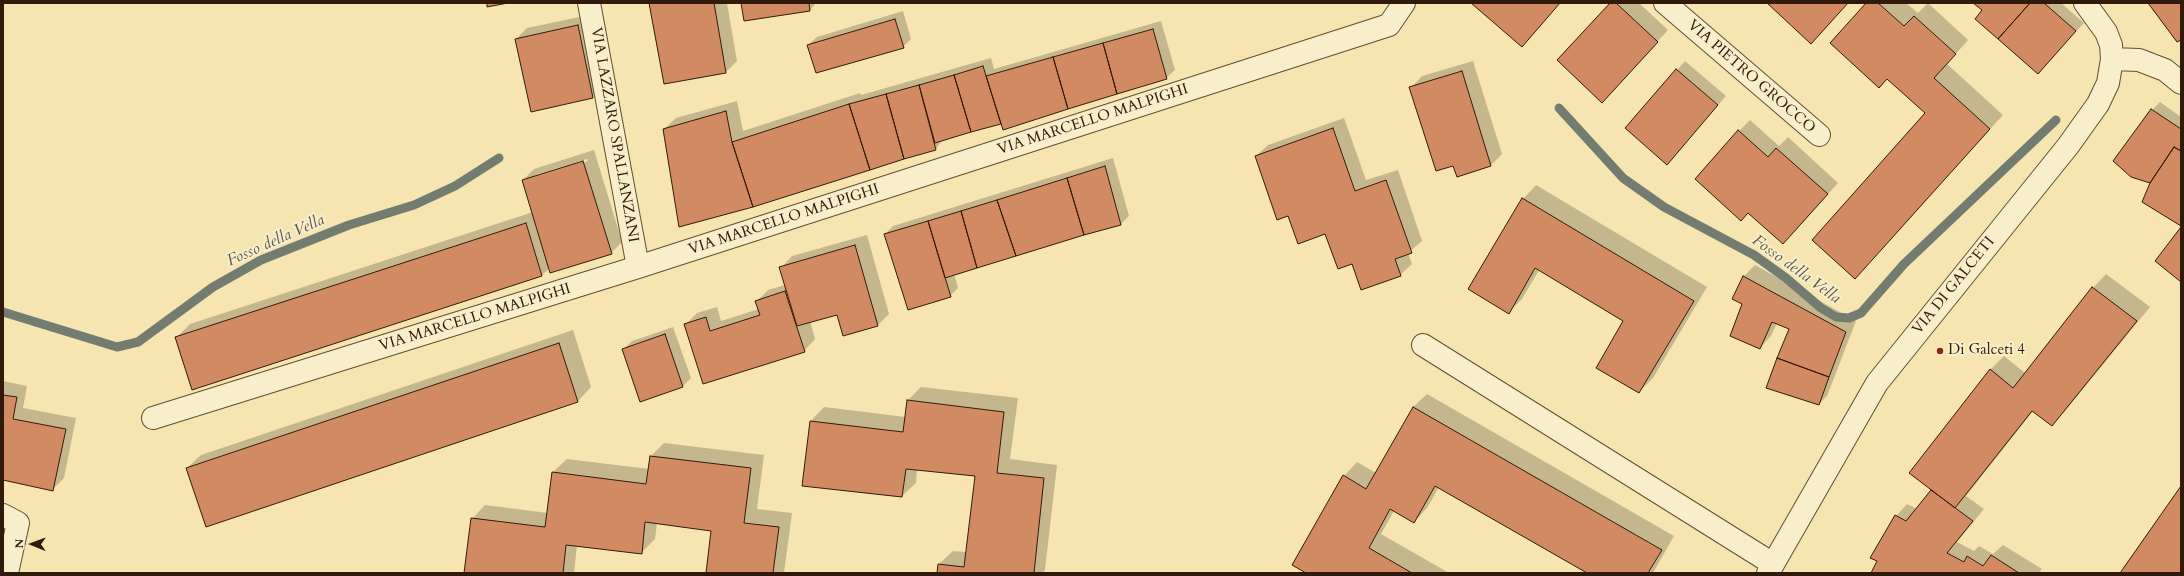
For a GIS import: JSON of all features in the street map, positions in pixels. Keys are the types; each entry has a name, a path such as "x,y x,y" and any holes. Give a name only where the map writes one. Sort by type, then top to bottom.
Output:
{"street":[{"name":"VIA LAZZARO SPALLANZANI","path":"589,3 638,267"},
{"name":"VIA MARCELLO MALPIGHI","path":"153,418 638,267 1389,24 1404,3"},
{"name":"VIA PIETRO GROCCO","path":"1665,3 1819,135"},
{"name":"VIA DI GALCETI","path":"1770,569 1877,383 2068,146 2098,104 2108,83 2112,59 2111,45 2106,32 2085,3"},
{"path":"2112,59 2139,60 2164,70 2181,83"},
{"path":"1423,345 1770,569"},
{"path":"3,515 18,523 7,573"}],"building":[{"path":"487,3 508,3 487,7"},
{"path":"649,3 714,3 726,73 664,84"},
{"path":"741,3 809,3 810,11 744,21"},
{"path":"1471,3 1560,3 1522,47"},
{"path":"1610,3 1616,3 1658,42 1602,103 1557,60"},
{"path":"1767,3 1848,3 1811,44"},
{"path":"1866,3 1878,3 1904,26 1914,16 1956,54 1934,78 1990,129 1855,279 1812,240 1925,113 1887,79 1879,88 1830,43"},
{"path":"1973,3 2030,3 1998,39 1975,19 1982,10"},
{"path":"2030,3 2044,3 2076,31 2038,74 1998,39"},
{"path":"2148,3 2181,3 2181,40 2177,42"},
{"path":"895,19 904,48 816,73 807,45"},
{"path":"578,25 593,98 531,112 515,39"},
{"path":"1153,29 1167,79 1117,94 1103,43"},
{"path":"1103,43 1117,94 1068,109 1053,57"},
{"path":"1053,57 1068,109 1003,130 986,76"},
{"path":"983,66 1001,124 971,132 954,75"},
{"path":"1676,69 1718,105 1667,165 1625,128"},
{"path":"1462,71 1491,166 1457,177 1453,166 1436,171 1409,87"},
{"path":"954,75 971,132 935,143 919,85"},
{"path":"919,85 936,150 904,159 886,94"},
{"path":"886,94 904,159 870,170 849,104"},
{"path":"849,104 870,170 753,207 732,142"},
{"path":"2151,109 2181,129 2181,151 2174,147 2150,183 2131,177 2113,161"},
{"path":"726,111 732,142 753,207 679,227 663,129"},
{"path":"1333,128 1355,191 1386,180 1412,253 1395,259 1401,276 1361,290 1352,264 1338,269 1325,234 1298,244 1288,216 1277,220 1255,156"},
{"path":"1738,130 1768,157 1776,148 1828,194 1783,244 1748,213 1741,221 1695,179"},
{"path":"2174,147 2181,151 2181,226 2142,202 2150,183"},
{"path":"583,161 612,254 550,273 522,180"},
{"path":"1105,166 1121,225 1084,235 1067,178"},
{"path":"1067,178 1084,235 1016,256 997,200"},
{"path":"1522,198 1694,301 1639,393 1596,368 1623,321 1535,268 1509,314 1468,289"},
{"path":"997,200 1016,256 977,268 961,211"},
{"path":"961,211 977,268 945,278 928,221"},
{"path":"928,221 951,297 908,310 884,234"},
{"path":"526,223 542,276 192,390 175,337"},
{"path":"2181,227 2181,282 2155,261"},
{"path":"855,245 878,326 843,336 837,315 797,326 779,267"},
{"path":"1743,276 1846,332 1829,377 1777,358 1789,329 1772,322 1760,349 1730,336 1742,304 1732,299"},
{"path":"2092,287 2137,321 2052,426 2032,411 1955,508 1909,473 1990,369 2013,388"},
{"path":"785,291 805,352 703,384 684,324 706,317 710,331 760,315 755,301"},
{"path":"665,334 683,387 640,402 622,349"},
{"path":"559,343 578,402 206,527 186,468"},
{"path":"1777,358 1829,377 1819,405 1766,388"},
{"path":"3,395 17,397 13,419 66,429 53,491 3,480"},
{"path":"907,400 1004,412 997,473 1044,478 1034,573 937,573 938,564 964,567 975,476 906,469 902,497 802,486 810,421 903,432"},
{"path":"1413,407 1662,550 1648,573 1587,573 1435,486 1414,523 1390,509 1369,548 1412,573 1306,573 1292,565 1343,475 1366,489"},
{"path":"650,456 751,468 744,523 779,527 773,573 706,573 711,531 645,522 642,554 566,545 563,573 464,573 471,518 545,527 552,472 646,484"},
{"path":"2181,486 2181,573 2120,573"},
{"path":"1931,490 1973,521 1947,553 1964,562 1967,556 1983,566 1991,555 2019,573 1871,573 1877,561 1870,558 1895,515 1906,521"}],"waterway":[{"name":"Fosso della Vella","path":"1559,108 1623,178 1664,207 1754,255 1786,278 1821,308 1836,317 1849,318 1861,313 1904,264 2056,120"},
{"name":"Fosso della Vella","path":"3,312 117,347 138,342 213,287 261,260 349,225 414,205 455,186 499,158"}],"place":[{"name":"Di Galceti 4","path":"1940,351"}]}
